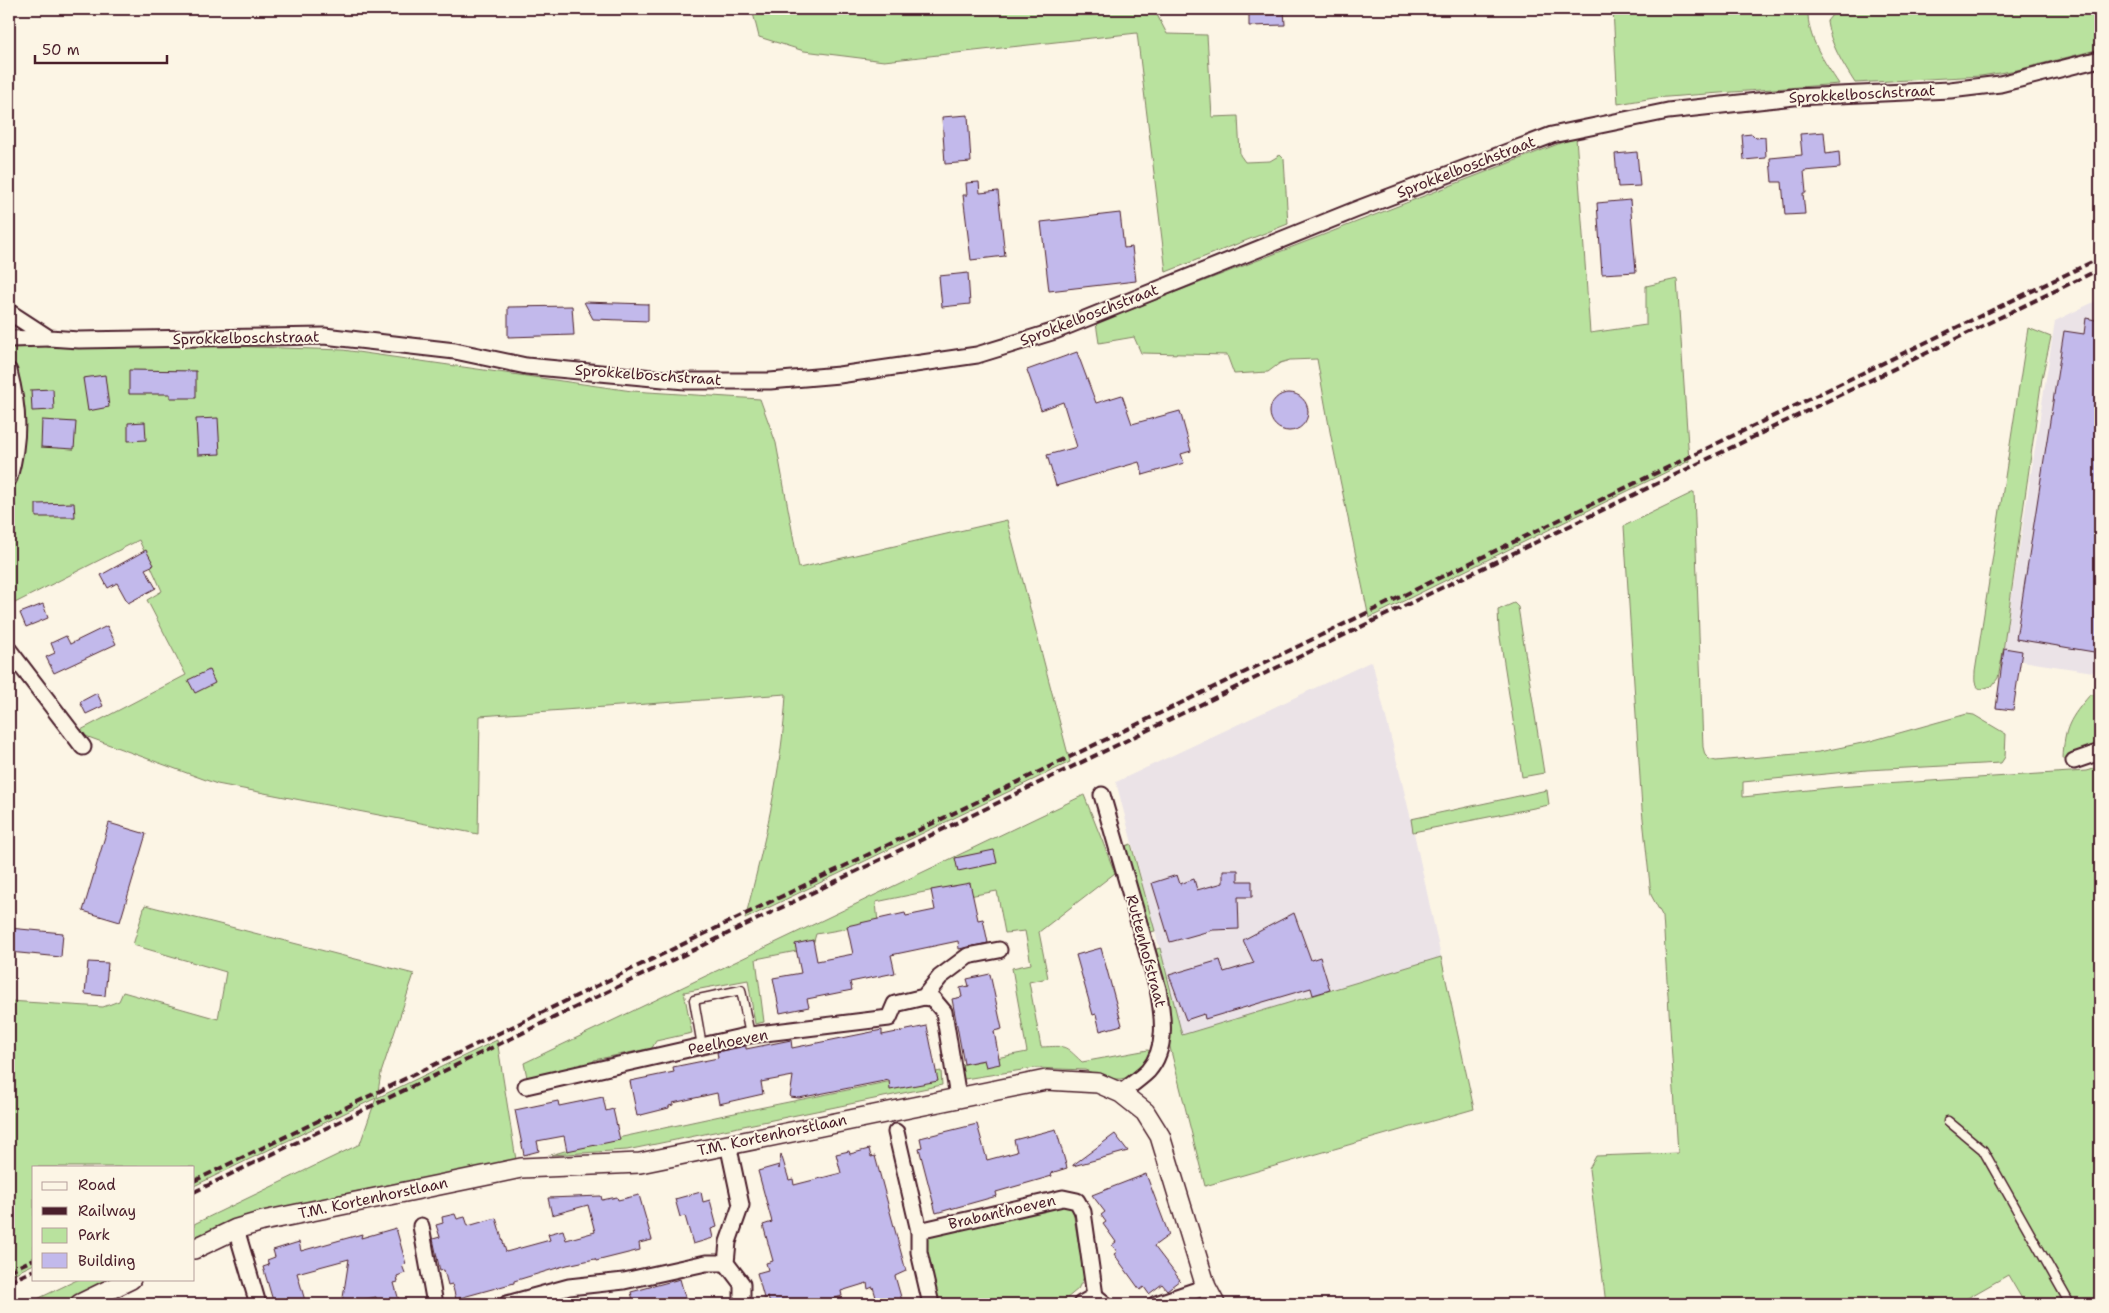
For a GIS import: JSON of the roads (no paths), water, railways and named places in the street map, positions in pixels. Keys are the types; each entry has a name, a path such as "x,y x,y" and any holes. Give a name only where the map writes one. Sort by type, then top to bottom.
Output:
{"street":[{"name":"Sprokkelboschstraat","path":"9,339 49,338 79,340 324,336 454,351 526,366 686,381 770,381 839,375 977,355 1055,331 1346,213 1552,135 1677,110 1794,97 1950,90 2000,84 2100,59"},
{"name":"Sprokkelboschstraat","path":"9,312 49,338"},
{"path":"9,371 15,395 18,424 9,478"},
{"path":"9,650 82,747"},
{"path":"2074,761 2100,752"},
{"name":"Ruttenhofstraat","path":"1102,795 1158,988 1164,1021 1158,1056 1147,1072 1121,1093"},
{"path":"958,1097 944,1012 933,999 924,997 940,977 968,956 999,950"},
{"name":"Peelhoeven","path":"526,1086 750,1035 889,1018 895,1004 924,997"},
{"name":"T.M. Kortenhorstlaan","path":"195,1249 236,1229 263,1221 521,1168 640,1163 1046,1080 1098,1083 1121,1093 1145,1112 1160,1136 1206,1287 1215,1304"},
{"path":"896,1132 919,1231 918,1252 931,1304"},
{"path":"728,1144 741,1205 728,1242 726,1264 742,1284 742,1304"},
{"name":"Brabanthoeven","path":"919,1231 1064,1198 1077,1201 1083,1212 1100,1300 1081,1304"},
{"path":"421,1226 435,1304"},
{"path":"236,1229 258,1304"},
{"path":"506,1304 569,1287 624,1281 706,1263 726,1264"},
{"path":"80,1304 130,1280"},
{"path":"1156,1304 1206,1287"}],"lane":[{"path":"702,1046 694,1000 741,990 750,1035"},
{"path":"1948,1121 1983,1150 2070,1304"}],"railway":[{"path":"195,1181 2100,258"},
{"path":"195,1192 2100,269"},
{"path":"9,1271 32,1260"},
{"path":"9,1282 32,1271"}]}
